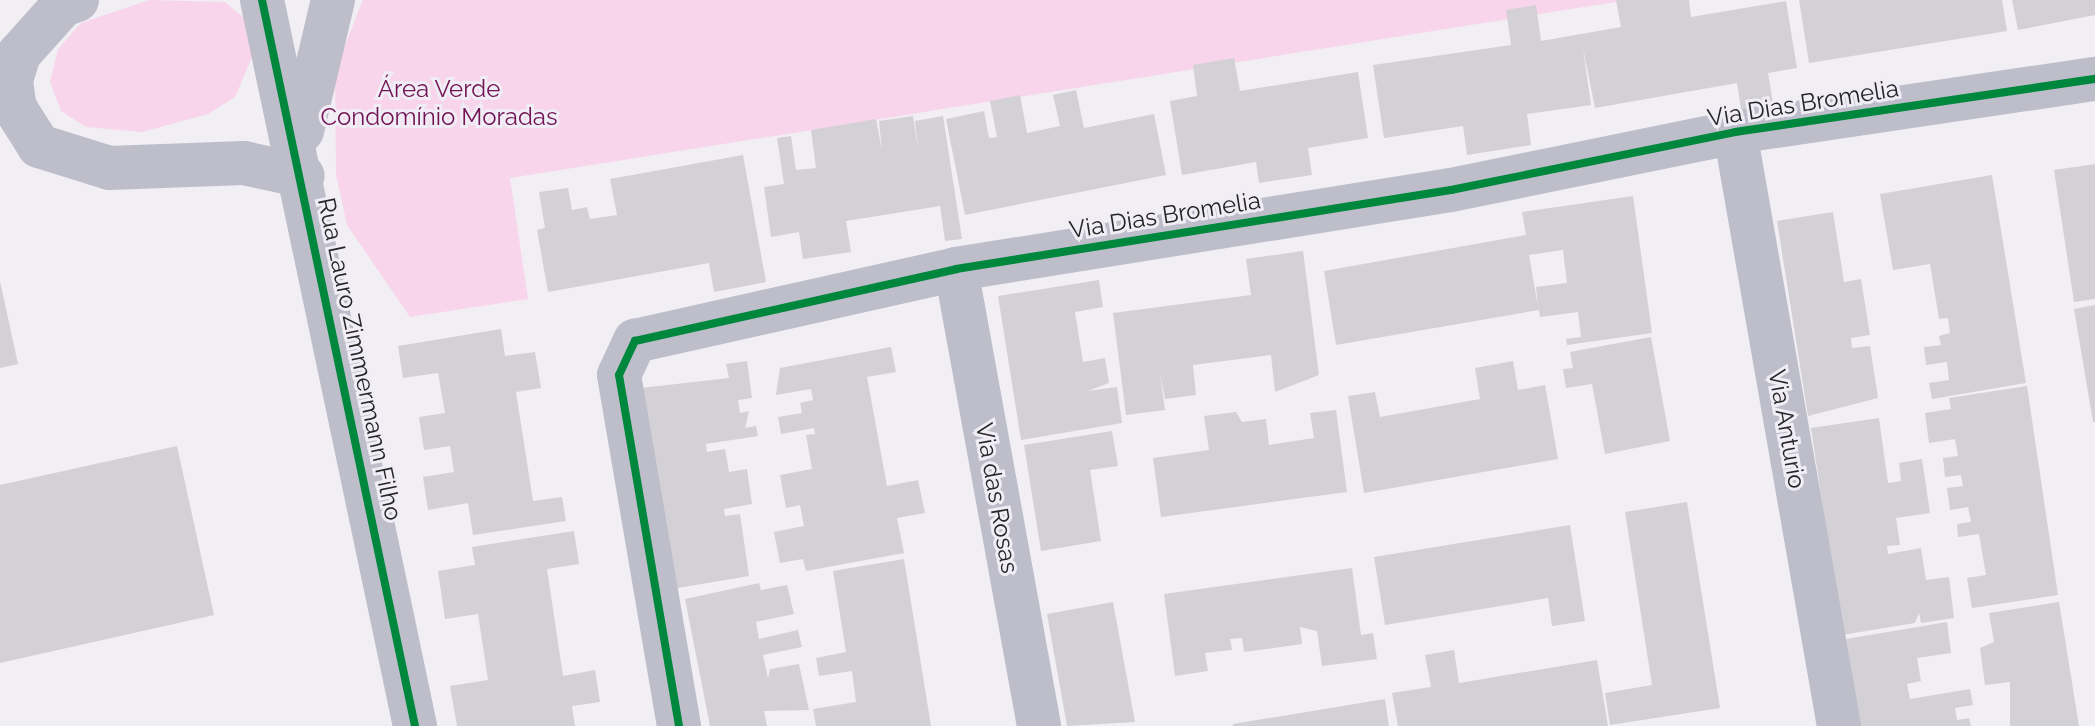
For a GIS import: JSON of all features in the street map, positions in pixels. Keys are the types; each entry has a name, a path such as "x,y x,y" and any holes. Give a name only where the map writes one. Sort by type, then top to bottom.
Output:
{"street":[{"name":"Rua Lauro Zimmermann Filho","path":"262,0 301,165 415,726"},
{"name":"Rua Lauro Zimmermann Filho","path":"301,165 333,0"},
{"name":"Rua Lauro Zimmermann Filho","path":"67,2 19,54 11,81 12,127 50,153 80,162 151,170 244,163 301,165"},
{"name":"Via Dias Bromelia","path":"679,726 619,375 624,353 635,341 673,327 956,269 1451,190 1735,132 2095,79"},
{"name":"Via Anturio","path":"1735,132 1839,726"},
{"name":"Via das Rosas","path":"956,269 1039,726"}],"green space":[{"path":"149,0 225,2 250,23 257,46 235,97 208,114 142,132 86,127 61,111 50,82 58,49 81,23"},
{"name":"Área Verde Condomínio Moradas","path":"363,0 1628,0 510,178 528,299 410,317 347,225 336,175 335,70"}],"building":[{"path":"1616,0 1689,0 1691,17 1786,1 1797,68 1768,73 1773,103 1741,109 1737,83 1595,108 1583,48 1591,105 1527,114 1531,145 1467,155 1463,126 1384,138 1373,65 1511,45 1506,10 1536,5 1541,41 1621,27"},
{"path":"1799,0 2002,0 2007,31 1809,63"},
{"path":"2012,0 2095,0 2095,15 2018,30"},
{"path":"1234,58 1240,91 1358,72 1368,138 1308,148 1312,175 1259,183 1256,162 1182,175 1170,101 1197,96 1193,65"},
{"path":"1076,90 1084,128 1154,114 1166,175 965,215 946,119 984,111 989,138 997,137 990,101 1020,95 1027,133 1060,126 1053,95"},
{"path":"913,116 918,149 915,121 943,116 962,239 945,241 940,206 846,221 851,252 803,259 799,232 771,237 764,187 784,184 777,138 791,136 796,170 816,168 811,130 876,119 882,151 879,121"},
{"path":"743,155 766,282 714,292 709,263 548,292 537,230 545,228 539,192 568,188 572,210 587,207 590,219 617,215 610,179"},
{"path":"2095,164 2095,299 2074,302 2054,170"},
{"path":"1992,175 2026,383 1932,399 1929,383 1949,380 1947,362 1926,365 1924,347 1941,345 1939,336 1950,333 1948,318 1939,319 1930,264 1893,270 1880,194"},
{"path":"1633,196 1652,333 1567,345 1566,339 1581,337 1578,312 1540,317 1539,310 1336,345 1324,271 1526,235 1522,212","holes":["1563,250 1567,283 1536,287 1538,307 1529,255"]},
{"path":"1833,212 1844,282 1861,279 1870,335 1851,338 1852,348 1870,346 1878,398 1808,416 1777,221"},
{"path":"1303,251 1319,375 1275,392 1271,355 1193,365 1196,395 1165,399 1160,374 1165,410 1126,415 1113,313 1251,295 1246,259"},
{"path":"1099,280 1103,307 1075,312 1083,362 1105,358 1109,383 1088,391 1117,387 1122,423 1021,440 998,296"},
{"path":"0,281 18,364 0,368"},
{"path":"2095,305 2095,422 2093,422 2074,309"},
{"path":"501,329 505,356 535,352 541,388 516,392 533,501 562,497 566,521 473,535 468,503 428,510 423,477 454,472 450,446 424,450 419,417 445,413 438,373 403,378 398,346"},
{"path":"1651,337 1670,441 1605,454 1592,384 1566,388 1563,369 1573,368 1570,352"},
{"path":"891,347 896,372 867,377 887,486 918,480 925,513 897,518 904,553 806,571 803,559 780,563 774,532 804,526 800,505 786,508 780,475 812,469 806,435 815,434 814,428 781,434 778,417 802,413 800,403 813,400 811,389 776,395 780,368"},
{"path":"747,361 752,398 738,400 740,413 749,411 745,428 756,426 758,436 706,444 707,452 725,449 729,472 747,469 752,504 724,509 725,516 740,514 749,576 672,589 641,388 729,378 726,364"},
{"path":"1513,361 1518,390 1545,385 1558,459 1364,493 1348,396 1375,392 1380,417 1480,399 1475,368"},
{"path":"2027,386 2058,595 1972,608 1967,578 1986,575 1979,534 1958,537 1957,524 1971,522 1968,507 1950,510 1947,488 1963,486 1961,475 1945,477 1943,458 1958,456 1955,439 1929,443 1925,413 1951,409 1949,398"},
{"path":"1336,410 1347,492 1161,517 1153,458 1209,450 1204,416 1236,412 1242,422 1266,419 1269,445 1314,438 1310,413"},
{"path":"1879,418 1888,483 1901,481 1899,463 1922,459 1930,513 1896,518 1900,545 1887,546 1888,554 1921,548 1926,580 1949,577 1954,618 1921,623 1919,613 1915,623 1842,635 1811,428"},
{"path":"1112,431 1118,466 1090,470 1101,541 1041,551 1024,445"},
{"path":"177,446 214,615 0,663 0,485"},
{"path":"1687,502 1720,708 1610,725 1605,693 1652,685 1625,512"},
{"path":"1570,525 1585,621 1552,626 1548,598 1385,625 1374,557"},
{"path":"574,531 579,564 547,569 563,676 595,670 600,702 572,706 575,726 457,726 450,686 488,680 478,614 445,619 438,571 475,565 472,547"},
{"path":"904,559 931,726 816,726 813,709 856,702 852,671 819,676 816,658 846,652 833,571"},
{"path":"1352,568 1361,635 1373,633 1377,659 1322,666 1317,631 1300,627 1302,644 1244,652 1242,638 1230,639 1232,650 1205,653 1208,671 1175,676 1164,594"},
{"path":"759,583 761,590 787,585 794,614 756,622 759,639 798,630 802,647 763,655 768,678 770,669 799,664 809,710 764,711 767,726 710,726 685,599"},
{"path":"1113,602 1135,722 1067,726 1047,614"},
{"path":"2059,602 2079,726 2010,726 2010,682 1985,685 1980,648 1994,642 1989,613"},
{"path":"1947,622 1951,653 1917,658 1921,681 1907,684 1910,699 1970,689 1973,705 1955,708 1957,720 1969,718 1971,726 1860,726 1846,639"},
{"path":"1454,650 1459,683 1597,660 1608,726 1398,726 1392,693 1431,687 1425,655"},
{"path":"1385,699 1389,726 1233,726 1233,724"}],"cycle path":[{"path":"262,0 415,726"},
{"path":"679,726 619,375 635,341 956,269 1451,190 1735,132 2095,79"}]}
